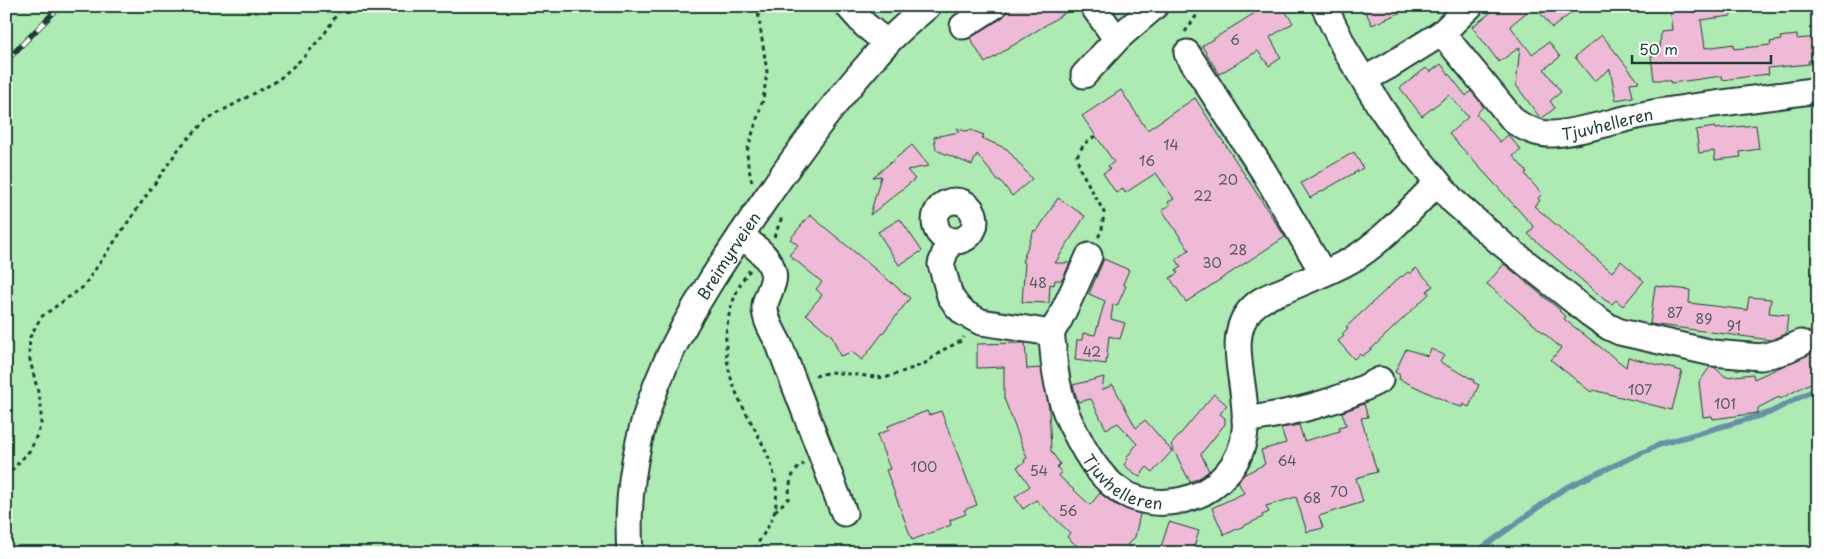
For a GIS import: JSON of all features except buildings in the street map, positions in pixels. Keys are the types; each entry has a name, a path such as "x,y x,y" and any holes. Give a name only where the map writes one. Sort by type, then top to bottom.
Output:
{"street":[{"path":"848,6 865,25 887,43"},
{"name":"Breimyrveien","path":"630,553 630,510 634,473 647,410 657,382 695,304 741,235 774,205 807,140 849,86 887,43 928,6"},
{"path":"964,26 994,6"},
{"path":"1093,6 1110,30 1119,37"},
{"path":"1084,75 1119,37 1155,6"},
{"path":"1324,6 1346,51 1365,79 1381,108 1437,183 1453,200 1501,242 1582,308 1609,327 1643,338 1713,353 1761,357 1781,352 1801,343"},
{"path":"1365,79 1442,33 1470,6"},
{"name":"Tjuvhelleren","path":"1442,33 1514,121 1524,128 1542,134 1564,133 1644,114 1818,90"},
{"path":"1188,53 1264,172 1323,273"},
{"name":"Tjuvhelleren","path":"1052,333 1059,392 1075,433 1108,481 1118,490 1132,497 1148,501 1178,501 1202,494 1232,467 1240,454 1246,431 1238,348 1239,333 1243,321 1250,310 1260,300 1323,273 1364,252 1437,183"},
{"path":"741,235 763,254 773,269 774,280 765,306 768,324 779,344 844,513"},
{"path":"949,241 940,264 950,296 957,306 974,319 994,325 1015,326 1052,333 1089,256"},
{"path":"1245,420 1285,414 1334,400 1364,389 1380,380"}],"path":[{"path":"6,477 31,449 41,425 41,404 29,356 30,337 40,317 84,287 180,147 207,119 276,81 305,56 325,33 342,6"},
{"path":"757,6 767,72 763,100 748,151 748,165 755,192 774,205 773,238 736,292 725,339 727,360 735,390 771,463 776,485 775,511"},
{"path":"1188,53 1183,42 1185,33 1190,22 1203,6"},
{"path":"1089,256 1102,229 1104,212 1080,169 1077,156 1084,144 1095,136"},
{"path":"794,383 830,372 885,378 924,364 943,350 961,341 974,319"},
{"path":"752,553 775,511 788,498 789,482 795,470 801,465"}],"green space":[{"path":"6,6 1818,6 1818,553 6,553"}],"waterway":[{"path":"1475,553 1565,488 1661,444 1769,413 1818,388"}],"railway":[{"path":"6,61 60,6"}]}
